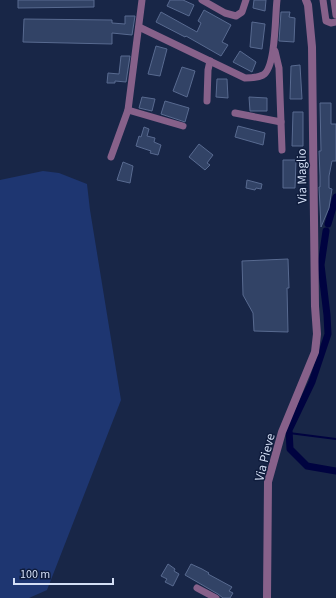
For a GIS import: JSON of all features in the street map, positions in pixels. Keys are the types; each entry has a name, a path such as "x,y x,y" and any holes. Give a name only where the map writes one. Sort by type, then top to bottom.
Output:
{"street":[{"path":"111,157 128,110 142,0"},
{"path":"202,0 226,13 236,16 242,12 246,0"},
{"path":"139,27 245,78 255,78 264,75 271,65 277,0"},
{"name":"Via Maglio","path":"306,0 308,5 312,46 315,306 318,334 315,352"},
{"path":"323,0 326,21 331,23 336,22"},
{"path":"334,0 336,15"},
{"path":"274,45 279,68 282,150"},
{"path":"207,101 208,70 210,61"},
{"path":"128,110 183,126"},
{"path":"235,113 281,122"},
{"name":"Via Pieve","path":"267,598 268,482 282,432 315,352"},
{"path":"197,588 216,598"}],"shaded area":[{"path":"43,171 59,173 87,184 121,400 47,590 29,598 0,598 0,180"}],"building":[{"path":"18,0 94,0 94,7 18,8"},
{"path":"170,0 183,0 194,5 189,16 167,6"},
{"path":"254,0 266,0 265,11 253,8"},
{"path":"204,10 231,25 222,42 228,45 221,56 186,36 185,37 156,22 161,12 197,32 201,23 198,21"},
{"path":"281,12 290,12 289,17 295,18 294,42 279,41"},
{"path":"125,16 135,16 132,35 112,33 112,44 23,42 24,19 112,20 112,23 125,24"},
{"path":"252,22 265,24 262,49 250,47"},
{"path":"156,46 167,49 160,76 148,74"},
{"path":"240,51 256,62 252,72 233,62"},
{"path":"121,56 130,56 126,82 115,81 115,83 107,83 108,73 119,74"},
{"path":"300,65 302,99 290,99 291,66"},
{"path":"182,67 195,71 187,97 173,91"},
{"path":"217,79 227,79 228,98 216,97"},
{"path":"142,97 155,99 152,111 139,108"},
{"path":"249,97 267,98 267,111 250,111"},
{"path":"165,101 189,108 185,122 161,114"},
{"path":"320,103 331,103 331,124 336,124 336,161 332,161 329,176 329,188 332,189 329,208 321,227 319,187 319,151 321,151"},
{"path":"293,112 303,112 303,146 292,146"},
{"path":"238,126 265,133 263,145 235,137"},
{"path":"144,127 149,129 147,136 155,138 154,142 161,145 158,155 136,146"},
{"path":"199,144 213,155 207,163 210,165 205,170 189,157"},
{"path":"283,160 296,160 295,188 283,188"},
{"path":"123,162 133,166 130,183 117,180"},
{"path":"247,180 262,184 261,189 256,188 255,190 246,188"},
{"path":"288,259 288,332 254,331 253,313 243,295 242,261"},
{"path":"168,564 179,574 173,586 165,582 167,579 161,576"},
{"path":"191,564 232,587 229,591 233,593 230,598 223,598 185,575"}],"waterway":[{"path":"328,224 336,197"},
{"path":"326,231 321,265 328,334 312,382 289,430 290,449 307,466 336,471"},
{"path":"289,433 336,439"}]}
